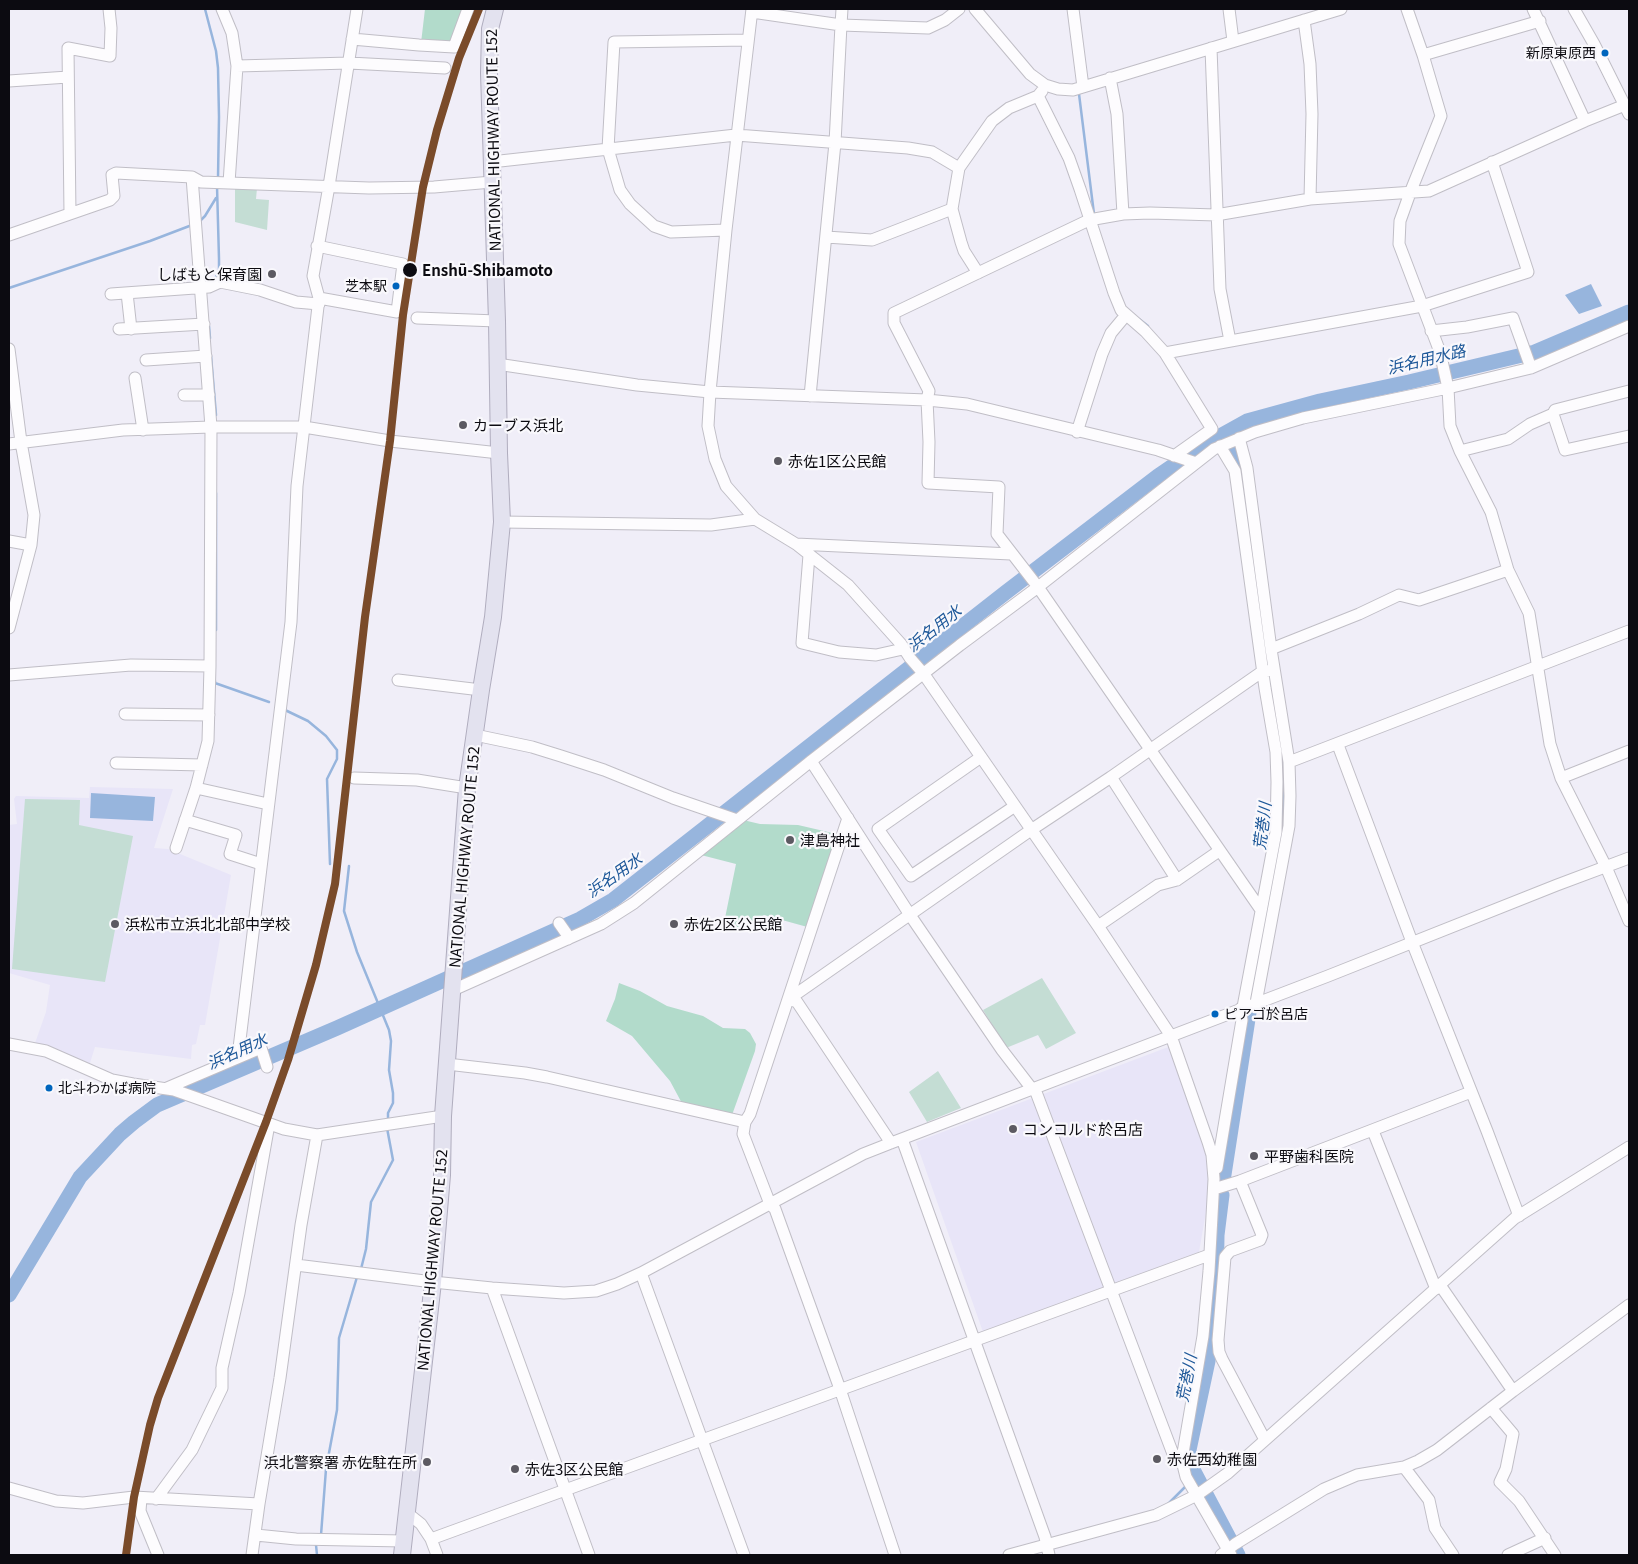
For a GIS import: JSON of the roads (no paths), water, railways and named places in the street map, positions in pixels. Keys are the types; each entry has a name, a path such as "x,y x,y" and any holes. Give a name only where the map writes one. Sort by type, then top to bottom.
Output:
{"highway":[{"name":"NATIONAL HIGHWAY ROUTE 152","path":"403,1548 433,1282 442,1175 443,1116 467,788 493,617 502,522 489,73 490,29 495,9"}],"street":[{"path":"70,214 68,48 110,56 111,28 109,9"},
{"path":"222,9 232,33 237,66 227,183"},
{"path":"233,1059 238,1048 291,622 297,486 319,301 313,276 357,9"},
{"path":"352,39 454,47 468,9"},
{"path":"810,396 835,143 842,9"},
{"path":"959,9 945,20 928,28 842,25 752,10 736,135 710,392 708,426 715,459 726,486 755,518 796,544 848,584 901,644 1098,926 1171,1036 1212,1155 1214,1184"},
{"path":"975,9 1030,74 1046,85 1058,89 1073,90 1341,9"},
{"path":"1073,9 1082,87"},
{"path":"1229,9 1233,41"},
{"path":"1407,9 1441,116 1400,221 1399,244 1430,331 1440,352 1447,385 1450,426 1460,451 1491,512 1508,570 1529,613 1550,744 1561,778 1606,867 1629,921"},
{"path":"1533,9 1585,121"},
{"path":"1261,910 1036,585 997,534 999,487 928,483 927,400 929,390 894,322 894,312 1089,220 1123,214 1216,215 1310,199 1410,193 1429,190 1585,121 1627,110 1574,9"},
{"path":"1304,20 1310,64 1312,114 1310,199"},
{"path":"1423,55 1540,21"},
{"path":"726,230 671,232 654,226 630,204 620,190 608,149 614,42 748,40"},
{"path":"1211,48 1220,289 1230,341"},
{"path":"237,66 349,63 445,68"},
{"path":"9,81 68,77"},
{"path":"1110,78 1117,114 1123,214"},
{"path":"978,273 964,251 952,209 960,168 992,121 1009,108 1038,96 1046,85"},
{"path":"1038,96 1069,158 1114,293 1122,310 1165,353 1212,429 1174,456"},
{"path":"491,162 736,135 908,148 932,152 960,168"},
{"path":"1165,353 1422,306 1528,272 1492,162"},
{"path":"9,235 113,199 112,175 114,174 192,178 200,182 368,188 434,187 492,182"},
{"path":"176,848 196,788 208,741 209,715 215,427 206,356 204,287 196,230 192,178"},
{"path":"826,237 872,240 952,209"},
{"path":"111,294 204,287 220,282 260,290 296,302 319,301 397,312 403,264 317,246"},
{"path":"127,293 125,329 204,324"},
{"path":"1077,432 1108,340 1111,333 1126,316"},
{"path":"417,318 497,321"},
{"path":"1430,331 1467,327 1513,318 1529,364"},
{"path":"453,986 567,936 601,924 634,903 734,818 1214,449 1255,432 1303,418 1529,364 1629,327"},
{"path":"9,349 21,442 34,515 31,545 9,628"},
{"path":"146,360 206,356"},
{"path":"497,364 637,385 710,392 927,400 968,404 1077,432 1158,450 1196,462"},
{"path":"135,378 143,430"},
{"path":"1460,451 1508,439 1530,424 1553,414 1555,410 1629,392"},
{"path":"184,395 210,395"},
{"path":"1553,414 1565,450 1629,436"},
{"path":"9,444 123,430 304,427 390,441 499,453"},
{"path":"1239,438 1247,468 1271,649 1269,670 1277,782 1276,832 1261,910 1248,1006"},
{"path":"1220,446 1235,471 1269,670 1289,762 1290,796 1288,826 1248,1006 1242,1020 1214,1184 1208,1255 1209,1271 1200,1356 1182,1459 1186,1477 1229,1551 1324,1489 1342,1480 1357,1475 1404,1467 1437,1450 1513,1391 1628,1309"},
{"path":"502,522 702,525 755,518"},
{"path":"9,541 31,545"},
{"path":"796,544 1011,554"},
{"path":"809,555 802,643 839,652 876,655 907,654"},
{"path":"1271,649 1359,614 1399,595 1419,600 1508,570"},
{"path":"1289,762 1629,631"},
{"path":"9,676 131,665 210,666"},
{"path":"789,999 1149,749 1269,670"},
{"path":"398,680 481,690"},
{"path":"126,714 209,715"},
{"path":"475,735 532,747 562,756 604,770 673,798 734,818"},
{"path":"1338,744 1412,942 1519,1216"},
{"path":"1561,778 1629,751"},
{"path":"981,757 878,829 911,876 1015,806"},
{"path":"810,761 910,915 1002,1050 1036,1092 1173,1454 1182,1459"},
{"path":"116,763 202,765"},
{"path":"1111,777 1177,880"},
{"path":"354,778 417,780 467,788"},
{"path":"196,788 268,804"},
{"path":"848,818 789,999 750,1114 745,1122 743,1134 770,1204 775,1209 840,1389 895,1555"},
{"path":"185,820 236,835 230,854 261,864"},
{"path":"1098,926 1158,885 1177,880 1219,851"},
{"path":"296,1265 492,1288 564,1293 596,1291 641,1273 863,1154 1629,858"},
{"path":"558,923 567,936"},
{"path":"789,999 797,1002 896,1141 974,1340 1048,1550"},
{"path":"9,1044 46,1050 112,1080 171,1089 284,1129 317,1135 443,1116"},
{"path":"171,1089 233,1059 261,1048 267,1067"},
{"path":"448,1064 532,1075 745,1122"},
{"path":"1214,1184 1240,1181 1471,1092"},
{"path":"156,1498 192,1450 222,1388 222,1368 239,1293 269,1124"},
{"path":"1373,1131 1426,1267 1438,1287 1513,1391"},
{"path":"252,1555 280,1378 301,1225 317,1135"},
{"path":"1009,1555 1048,1550 1156,1515 1197,1495 1228,1473 1519,1216 1629,1147"},
{"path":"1240,1181 1262,1235 1260,1240 1230,1251 1224,1258 1218,1340 1219,1352 1265,1440"},
{"path":"431,1539 1208,1255"},
{"path":"641,1273 744,1555"},
{"path":"492,1288 589,1555"},
{"path":"1491,1408 1513,1434 1506,1469 1500,1482 1520,1501 1555,1555"},
{"path":"1404,1467 1429,1500 1435,1528 1453,1555"},
{"path":"9,1488 56,1501 83,1503 134,1497 259,1504"},
{"path":"141,1498 140,1511 158,1555"},
{"path":"406,1512 421,1524 431,1539 437,1555"},
{"path":"256,1536 403,1548"},
{"path":"1508,1555 1545,1538"}],"water":[{"path":"1591,284 1602,306 1579,314 1565,295"},
{"path":"91,793 155,797 153,821 90,818"}],"waterway":[{"path":"205,9 216,51 218,68 218,178"},
{"path":"1079,94 1094,214"},
{"path":"214,279 219,273 217,186"},
{"path":"199,222 216,198"},
{"path":"9,288 192,225"},
{"name":"浜名用水","path":"9,1295 80,1177 120,1134 157,1105 337,1028 580,919 613,900 1005,593 1158,476 1202,446 1247,421 1320,401 1535,352 1629,312"},
{"path":"1139,319 1148,326"},
{"path":"209,326 210,338"},
{"path":"211,356 216,415"},
{"name":"荒巻川","path":"1234,446 1243,468 1248,526 1267,664"},
{"path":"216,493 216,630"},
{"path":"215,681 215,683 269,702"},
{"path":"285,710 308,721 326,736 337,750 337,759 327,779 330,864"},
{"name":"荒巻川","path":"1267,913 1283,825 1284,787 1280,751"},
{"path":"349,866 344,911 357,952 389,1030 391,1041 389,1070 393,1103 388,1113 388,1120"},
{"name":"荒巻川","path":"1223,1181 1252,993"},
{"path":"361,1269 366,1249 371,1202 393,1160 387,1128"},
{"name":"荒巻川","path":"1222,1195 1217,1235 1216,1303 1208,1361 1189,1450 1190,1464 1238,1555"},
{"path":"321,1535 326,1469 337,1410 339,1338 357,1277"},
{"name":"荒巻川","path":"1191,1481 1196,1476"},
{"path":"1168,1504 1187,1485"},
{"path":"317,1555 316,1545 318,1542"}],"place":[{"name":"新原東原西","path":"1605,53"},
{"name":"Enshū-Shibamoto","path":"410,270"},
{"name":"しばもと保育園","path":"272,274"},
{"name":"芝本駅","path":"396,286"},
{"name":"カーブス浜北","path":"463,425"},
{"name":"赤佐1区公民館","path":"778,461"},
{"name":"津島神社","path":"790,840"},
{"name":"浜松市立浜北北部中学校","path":"115,924"},
{"name":"赤佐2区公民館","path":"674,924"},
{"name":"ピアゴ於呂店","path":"1215,1014"},
{"name":"北斗わかば病院","path":"49,1088"},
{"name":"コンコルド於呂店","path":"1013,1129"},
{"name":"平野歯科医院","path":"1254,1156"},
{"name":"赤佐西幼稚園","path":"1157,1459"},
{"name":"浜北警察署 赤佐駐在所","path":"427,1462"},
{"name":"赤佐3区公民館","path":"515,1469"}],"water label":[{"name":"浜名用水路","path":"1426,359"}]}
